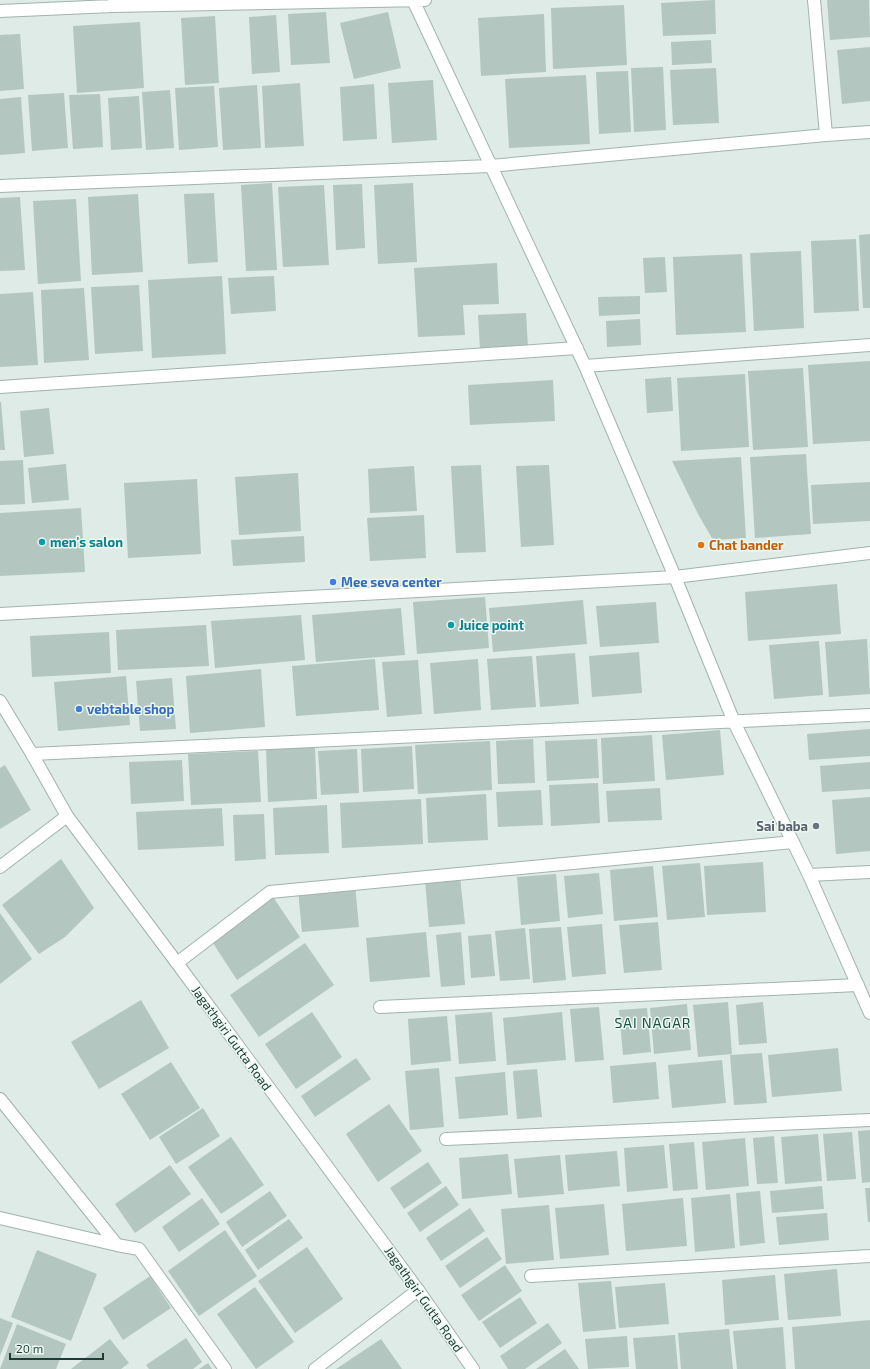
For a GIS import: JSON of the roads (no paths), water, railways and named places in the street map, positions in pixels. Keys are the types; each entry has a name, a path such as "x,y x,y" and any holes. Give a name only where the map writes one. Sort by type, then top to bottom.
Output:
{"street":[{"path":"0,10 113,3 417,0 490,166 585,366 675,577 734,722 793,842 870,1013"},
{"path":"814,0 826,135"},
{"path":"0,186 490,166 870,132"},
{"path":"585,366 870,345"},
{"path":"0,387 577,348"},
{"path":"0,614 675,577 870,553"},
{"name":"Jagathgiri Gutta Road","path":"0,701 67,816 418,1290 473,1369"},
{"path":"32,754 870,715"},
{"path":"0,867 67,816"},
{"path":"177,963 270,892 793,842"},
{"path":"808,875 870,872"},
{"path":"380,1007 858,986"},
{"path":"0,1099 117,1245"},
{"path":"446,1139 870,1120"},
{"path":"0,1218 139,1249 225,1369"},
{"path":"531,1276 870,1256"},
{"path":"316,1369 418,1290"}],"place":[{"name":"men's salon","path":"42,542"},
{"name":"Chat bander","path":"701,545"},
{"name":"Mee seva center","path":"333,582"},
{"name":"Juice point","path":"451,625"},
{"name":"vebtable shop","path":"79,709"},
{"name":"Sai baba","path":"816,826"}],"district":[{"name":"SAI NAGAR","path":"653,1023"}]}
